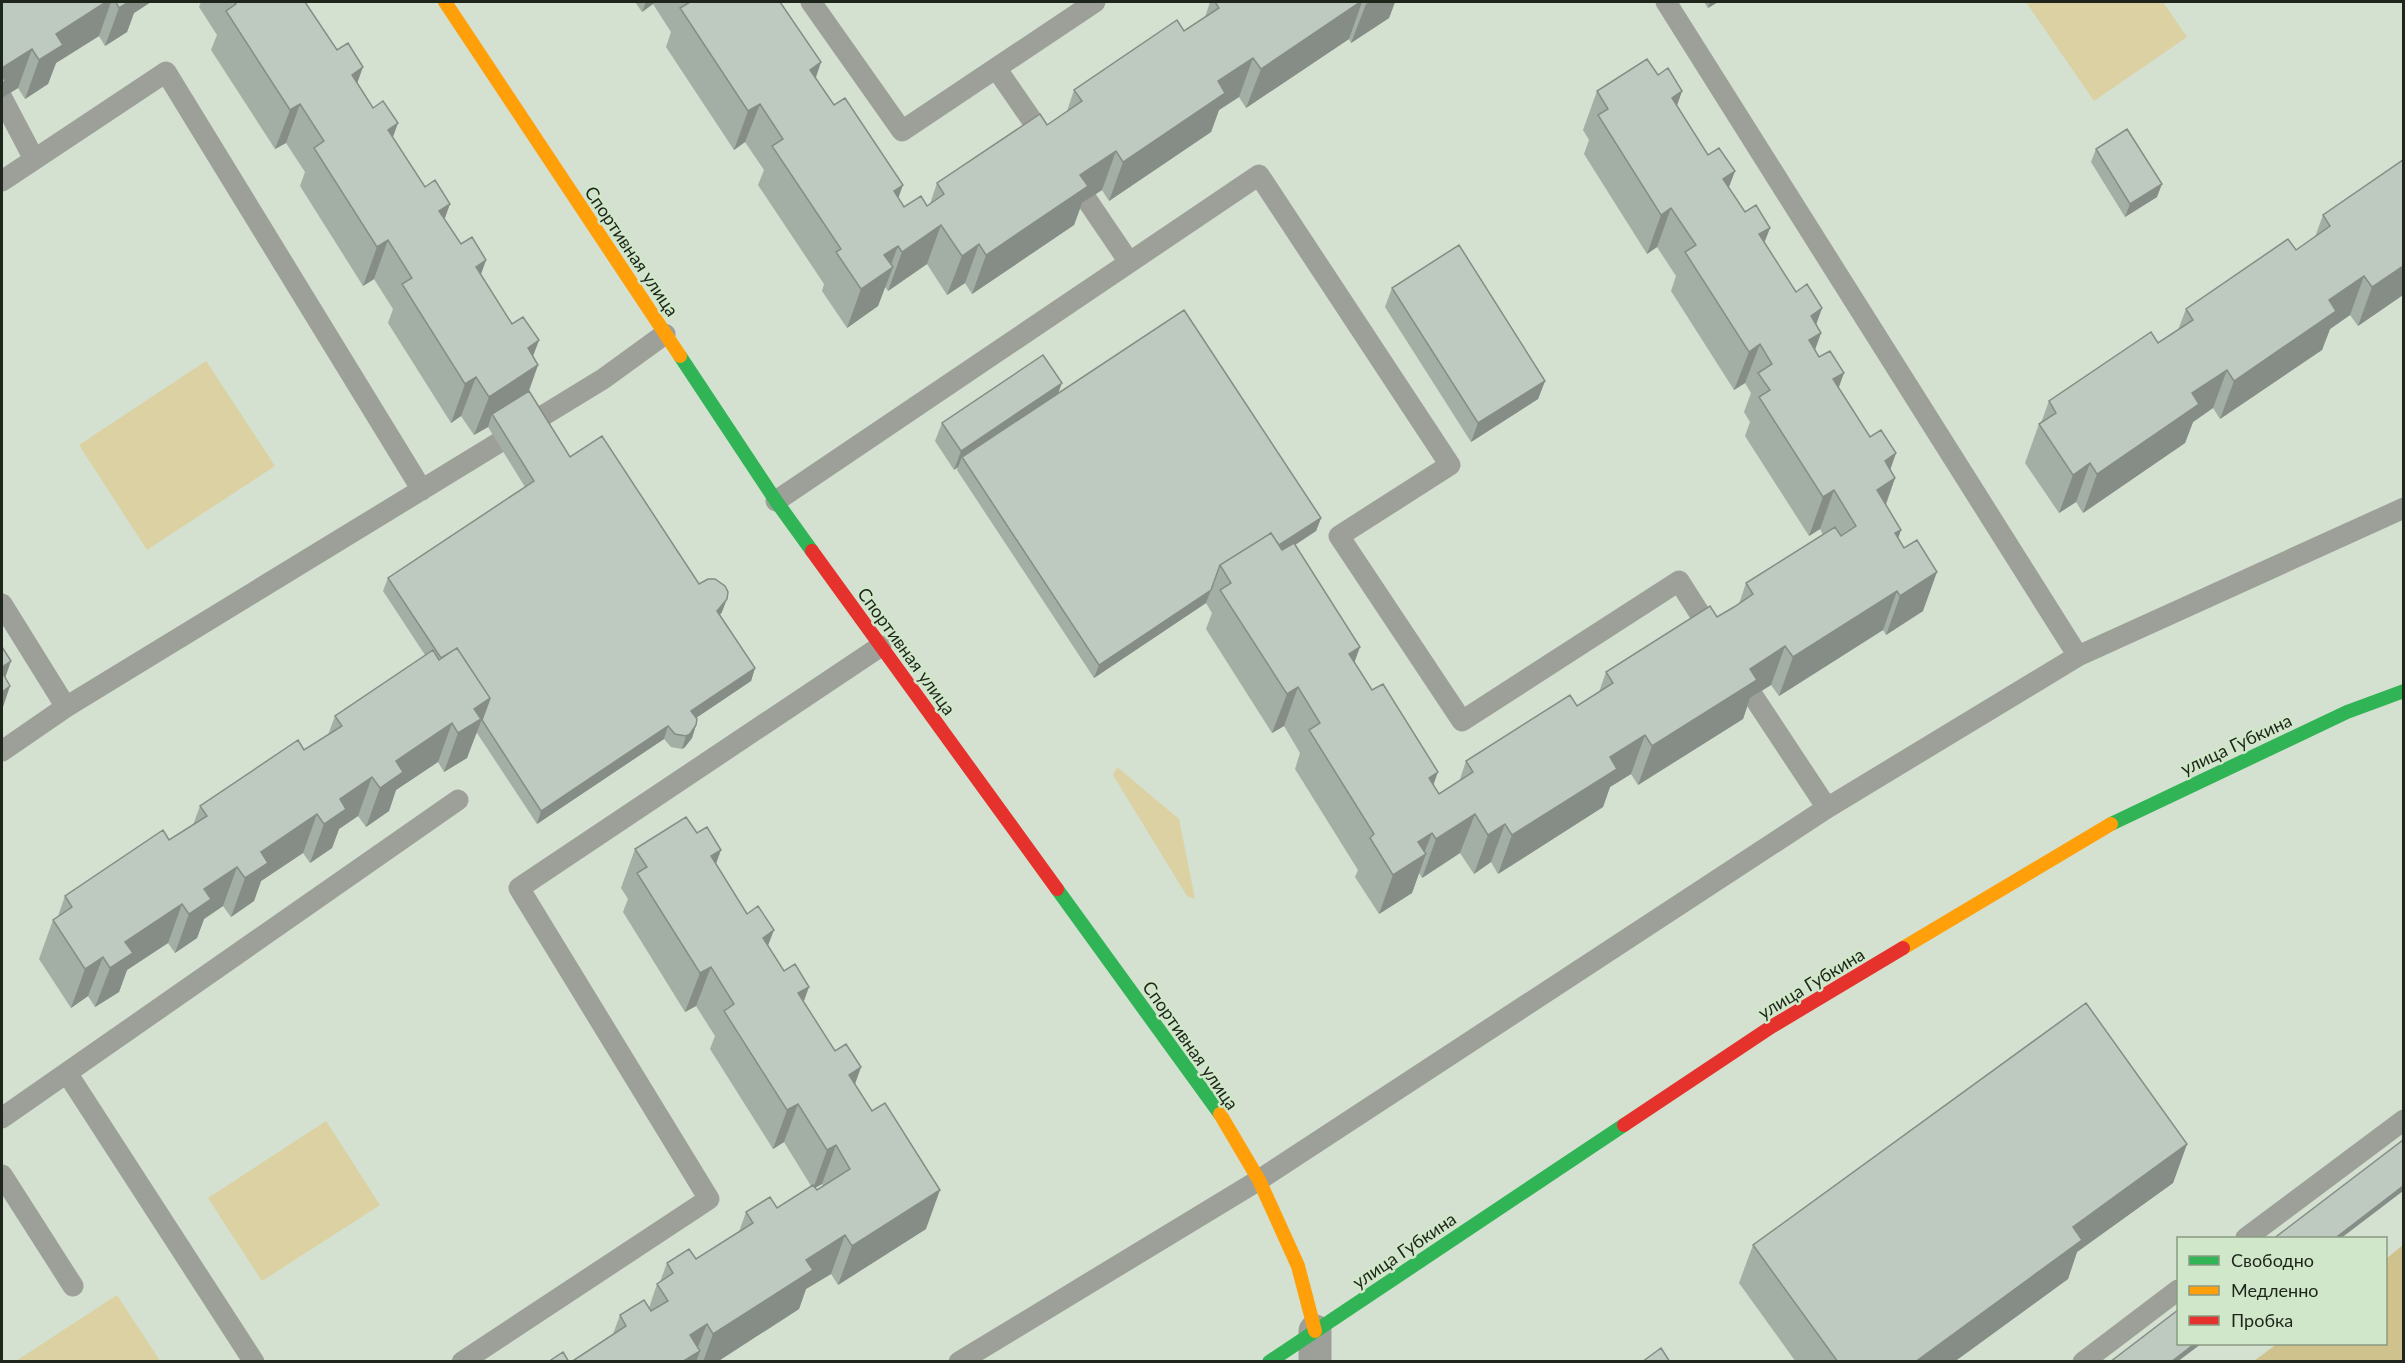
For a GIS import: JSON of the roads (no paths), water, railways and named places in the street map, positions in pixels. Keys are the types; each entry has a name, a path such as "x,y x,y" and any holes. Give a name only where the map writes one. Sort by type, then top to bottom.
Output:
{"street":[{"name":"Спортивная улица","path":"445,2 776,501 1216,1110 1259,1179 1298,1266 1315,1347"},
{"name":"улица Губкина","path":"1269,1362 1315,1347 1771,1027 2111,824 2347,712 2403,691"}],"lane":[{"path":"811,2 902,131 1095,2"},
{"path":"1666,2 2078,656"},
{"path":"996,68 1052,150"},
{"path":"2,181 166,72 422,490"},
{"path":"2,98 34,159"},
{"path":"776,501 1258,175 1450,465 1340,536 1462,721 1679,581 1720,646"},
{"path":"1087,200 1129,262"},
{"path":"2,751 66,707 603,379 666,334"},
{"path":"958,1362 1259,1179 1827,808 2078,656 2403,508"},
{"path":"2,604 66,707"},
{"path":"470,1359 709,1199 519,888 881,646"},
{"path":"1753,696 1827,808"},
{"path":"2,1118 458,800"},
{"path":"67,1073 254,1362"},
{"path":"2249,1237 2403,1120"},
{"path":"2,1175 73,1287"},
{"path":"2083,1362 2177,1291"}]}
